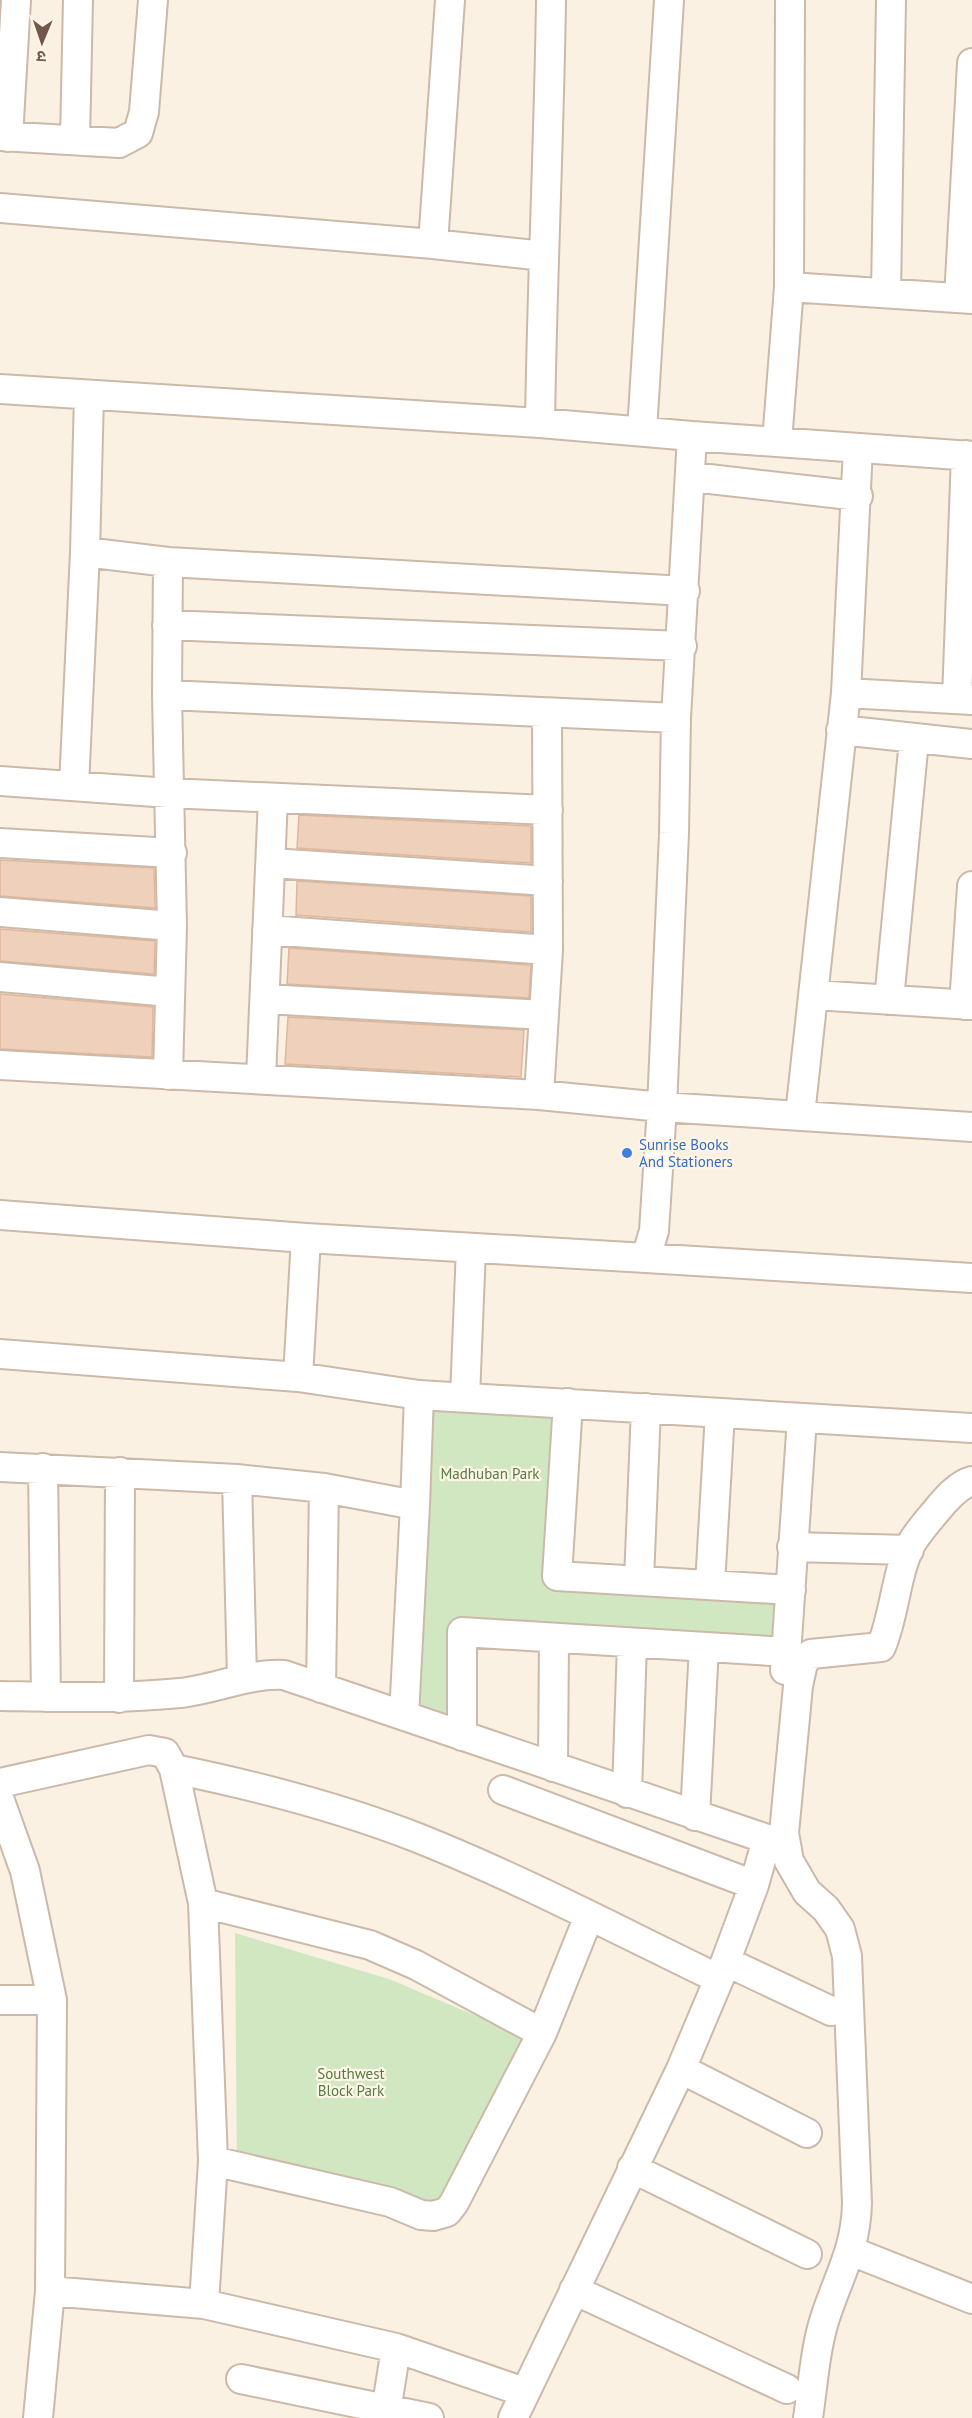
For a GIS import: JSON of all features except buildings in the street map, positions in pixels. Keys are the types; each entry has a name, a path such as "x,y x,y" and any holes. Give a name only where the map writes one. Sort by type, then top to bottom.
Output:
{"street":[{"path":"16,0 4,137 119,143 138,133 144,112 153,0"},
{"path":"75,140 78,0"},
{"path":"434,243 450,0"},
{"path":"540,423 543,256 548,180 550,0"},
{"path":"642,431 669,0"},
{"path":"777,442 789,286 790,0"},
{"path":"886,293 891,0"},
{"path":"789,286 965,298 972,63"},
{"path":"0,208 434,243 543,256"},
{"path":"0,389 540,423 969,455 965,700 846,693"},
{"path":"74,786 86,552 88,395"},
{"path":"646,1258 654,1231 662,1107 674,833 676,718 692,477 692,436"},
{"path":"800,1115 846,693 858,496 858,448"},
{"path":"692,477 858,496"},
{"path":"86,552 168,562 685,591"},
{"path":"168,562 167,695 172,853 168,1075"},
{"path":"167,626 682,646"},
{"path":"167,695 547,714 676,718"},
{"path":"539,1095 548,950 547,714"},
{"path":"841,730 914,740 972,744"},
{"path":"889,1000 914,740"},
{"path":"0,781 169,793 548,810"},
{"path":"261,1078 273,798"},
{"path":"0,843 172,853"},
{"path":"271,863 548,881"},
{"path":"814,995 968,1005 972,886"},
{"path":"0,912 172,926"},
{"path":"267,930 548,950"},
{"path":"0,976 170,992"},
{"path":"266,999 544,1015"},
{"path":"0,1065 539,1095 662,1107 972,1127"},
{"path":"0,1215 306,1238 972,1278"},
{"path":"298,1377 306,1238"},
{"path":"465,1397 471,1248"},
{"path":"0,1354 298,1377 419,1395 972,1428"},
{"path":"404,1716 419,1395"},
{"path":"567,1403 557,1576 791,1590"},
{"path":"639,1580 646,1408"},
{"path":"710,1585 720,1413"},
{"path":"513,2418 681,2069 723,1971 754,1885 767,1839 787,1652 802,1418"},
{"path":"0,1467 43,1467 237,1479 324,1488 415,1505"},
{"path":"43,1467 46,1697"},
{"path":"119,1698 120,1472"},
{"path":"237,1479 242,1678"},
{"path":"807,2418 825,2320 851,2251 856,2227 856,2203 847,1956 840,1929 826,1909 807,1892 789,1861 784,1833 798,1686 803,1663 812,1654 881,1647 889,1628 896,1589 909,1550 943,1502 964,1483 972,1481"},
{"path":"321,1688 324,1488"},
{"path":"792,1547 909,1550"},
{"path":"462,1736 462,1632 787,1652"},
{"path":"553,1767 554,1638"},
{"path":"627,1792 632,1643"},
{"path":"695,1816 704,1647"},
{"path":"0,1696 119,1698 208,1689 242,1678 264,1674 284,1675 767,1839"},
{"path":"0,1783 149,1750 165,1753 174,1769 203,1903 213,2161 204,2304"},
{"path":"174,1769 281,1793 375,1822 516,1880 589,1916 723,1971 831,2011"},
{"path":"503,1790 754,1885"},
{"path":"0,1801 13,1870 52,2001 50,2291 38,2418"},
{"path":"203,1903 370,1945 416,1965 542,2033"},
{"path":"213,2161 390,2202 421,2215 433,2216 447,2212 454,2203 542,2033 589,1916"},
{"path":"0,2000 52,2001"},
{"path":"681,2069 807,2133"},
{"path":"632,2168 807,2254"},
{"path":"851,2251 972,2299"},
{"path":"574,2290 787,2389"},
{"path":"50,2291 204,2304 396,2348 524,2392"},
{"path":"386,2413 396,2348"},
{"path":"241,2379 386,2413 429,2418"}],"green space":[{"name":"Madhuban Park","path":"419,1395 568,1403 558,1576 791,1590 787,1652 462,1632 462,1736 404,1716"},
{"name":"Southwest Block Park","path":"235,1933 389,1979 526,2037 454,2215 237,2169"}],"place":[{"name":"Sunrise Books And Stationers","path":"627,1153"}]}
